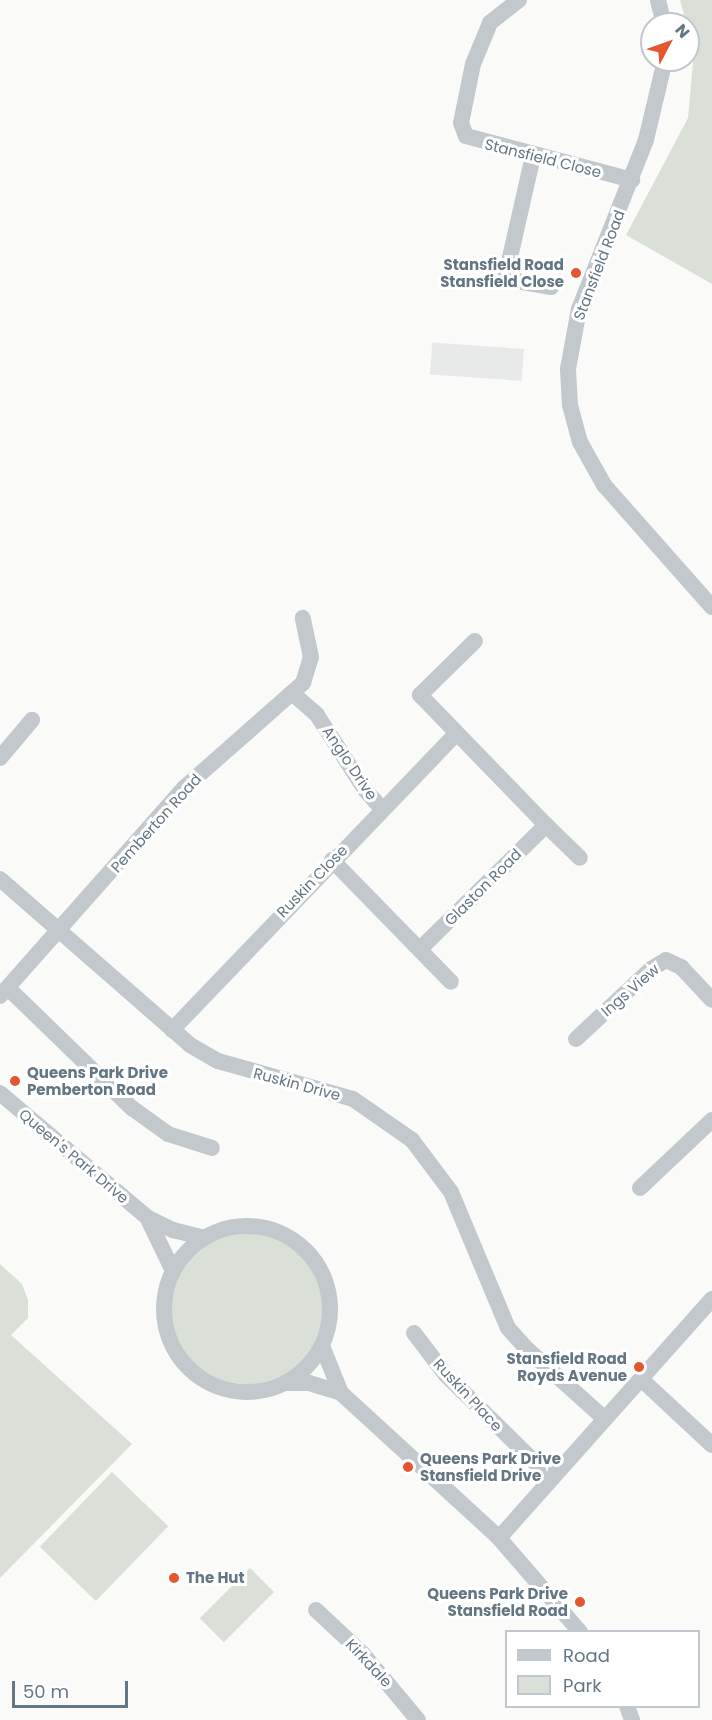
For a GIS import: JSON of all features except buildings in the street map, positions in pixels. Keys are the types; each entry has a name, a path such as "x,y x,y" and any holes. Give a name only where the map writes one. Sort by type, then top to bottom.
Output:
{"street":[{"name":"Stansfield Close","path":"519,0 490,23 473,64 461,123 466,136 533,156 632,180"},
{"name":"Stansfield Road","path":"663,72 657,105 632,180 579,309 568,369 570,405 580,442 604,485 712,607"},
{"path":"533,156 505,279 551,287"},
{"name":"Pemberton Road","path":"4,992 184,788 303,683 311,657 303,618"},
{"path":"475,640 420,695 580,858"},
{"name":"Anglo Drive","path":"292,693 317,715 366,791 382,809"},
{"path":"0,758 32,720"},
{"name":"Ruskin Close","path":"172,1030 332,860 456,734"},
{"name":"Glaston Road","path":"420,949 546,825"},
{"path":"332,860 451,982"},
{"name":"Ruskin Drive","path":"0,879 172,1030 218,1061 353,1099 412,1140 451,1192 508,1328 528,1350 604,1419"},
{"name":"Ings View","path":"576,1039 651,969 666,960 681,967 712,1000"},
{"path":"4,992 132,1108 168,1134 212,1148"},
{"name":"Queen's Park Drive","path":"0,1093 148,1218 173,1230 204,1238"},
{"path":"640,1188 712,1120"},
{"name":"Queen's Park Drive","path":"148,1218 173,1271"},
{"path":"285,1383 307,1367 322,1346 330,1320 329,1293 309,1253 279,1232 261,1227 225,1228 204,1238 180,1259 165,1292 164,1319 171,1344 186,1366 208,1383 233,1391 260,1391 285,1383 309,1383 341,1393 500,1538 578,1630"},
{"path":"500,1538 712,1299"},
{"name":"Ruskin Place","path":"414,1332 446,1375 552,1479"},
{"path":"322,1346 341,1393"},
{"path":"640,1379 712,1445"},
{"name":"Kirkdale","path":"316,1610 363,1654 418,1720"}],"shaded area":[{"path":"432,343 524,349 522,381 430,375"}],"green space":[{"path":"680,0 712,0 712,284 626,235 688,118 692,72 700,72 700,12 683,12"},
{"path":"247,1232 276,1238 301,1254 317,1279 323,1308 317,1337 301,1362 276,1378 247,1384 218,1378 193,1362 177,1337 171,1308 177,1279 193,1254 218,1238"},
{"path":"0,1264 22,1284 28,1300 28,1318 11,1335 132,1444 0,1578"},
{"path":"112,1472 168,1526 96,1601 40,1547"},
{"path":"250,1568 274,1592 224,1642 200,1618"}],"place":[{"name":"Stansfield Road Stansfield Close","path":"576,273"},
{"name":"Queens Park Drive Pemberton Road","path":"15,1081"},
{"name":"Stansfield Road Royds Avenue","path":"639,1367"},
{"name":"Queens Park Drive Stansfield Drive","path":"408,1467"},
{"name":"The Hut","path":"174,1578"},
{"name":"Queens Park Drive Stansfield Road","path":"580,1602"}]}
